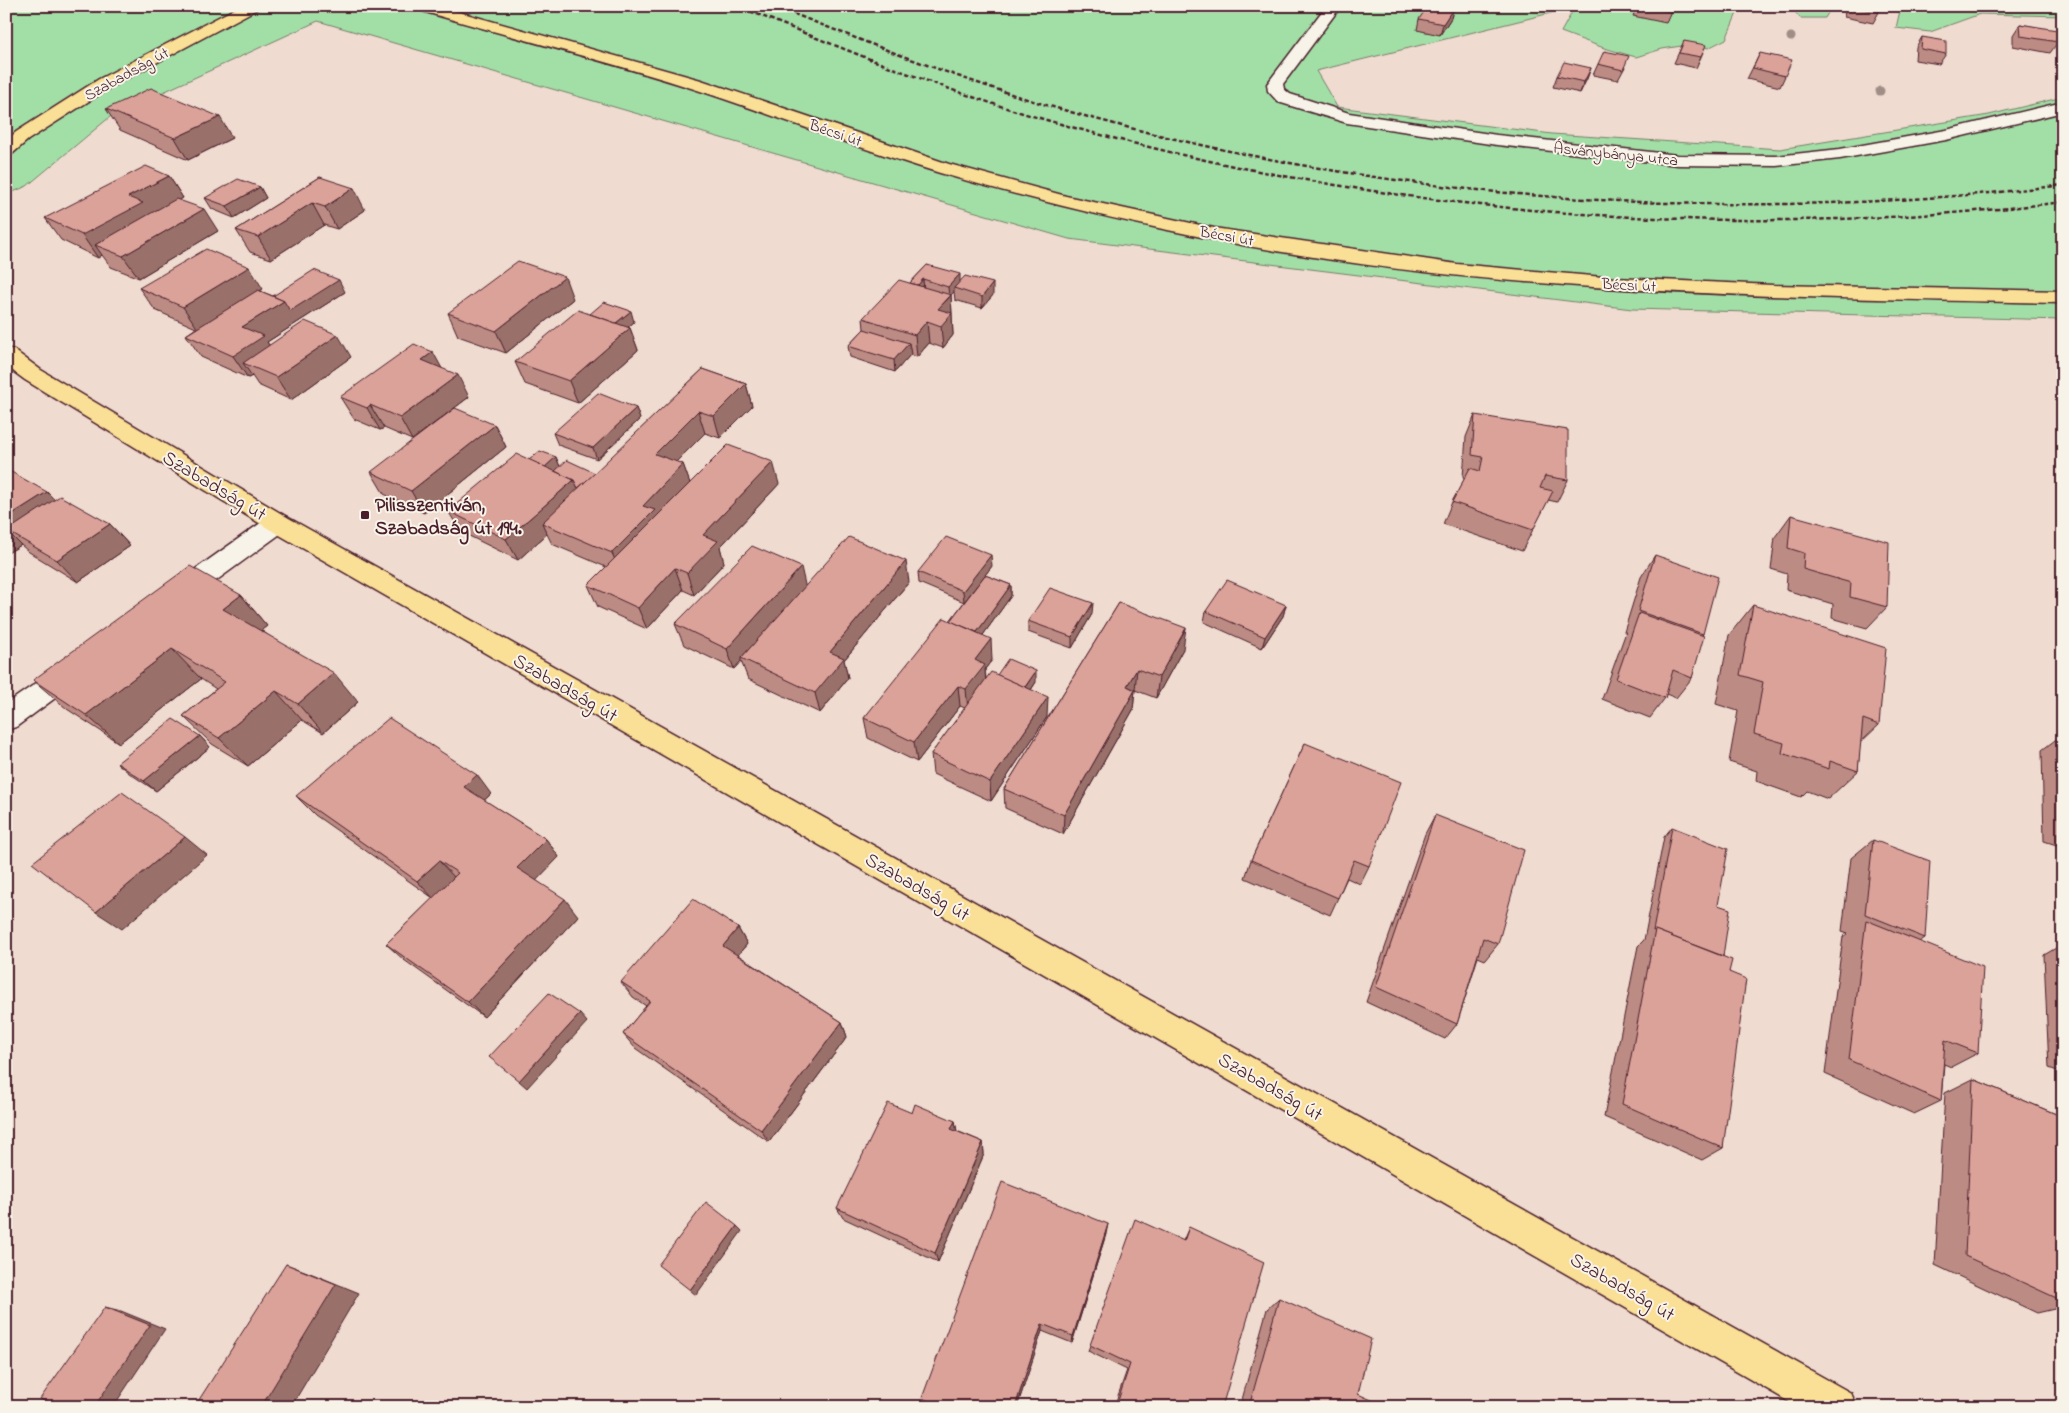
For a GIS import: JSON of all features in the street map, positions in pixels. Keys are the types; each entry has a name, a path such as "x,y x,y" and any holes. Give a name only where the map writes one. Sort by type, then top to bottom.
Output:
{"main road":[{"name":"Szabadság út","path":"6,150 22,136 105,83 252,6"},
{"name":"Bécsi út","path":"420,6 695,84 943,168 1063,201 1214,234 1332,253 1457,270 1615,284 2063,297"},
{"name":"Szabadság út","path":"6,355 34,375 278,523 1837,1407"}],"street":[{"name":"Ásványbánya utca","path":"1334,6 1275,84 1276,91 1284,98 1347,118 1497,140 1678,160 1776,161 1840,154 1936,136 2063,107"},
{"path":"158,610 278,523"},
{"path":"6,719 94,656"}],"green space":[{"path":"6,6 1740,6 1726,39 1708,48 1694,44 1662,49 1636,57 1604,48 1561,32 1575,7 1316,71 1337,107 1552,134 1780,149 1989,115 2063,97 2063,320 1632,309 1069,239 318,21 111,116 27,186 6,195"},
{"path":"1790,6 1832,6 1825,18 1800,18"},
{"path":"1901,6 2063,6 2063,16 1980,14 1930,32 1896,28"}],"building":[{"path":"1428,6 1454,7 1443,24 1419,19"},
{"path":"1641,6 1673,6 1670,12"},
{"path":"1879,6 1879,12 1850,7"},
{"path":"2020,24 2057,30 2058,42 2021,36"},
{"path":"1922,37 1946,41 1946,54 1921,49"},
{"path":"1684,41 1706,45 1701,57 1679,53"},
{"path":"1604,51 1629,56 1623,70 1598,64"},
{"path":"1760,53 1792,60 1785,76 1753,68"},
{"path":"1564,62 1591,68 1584,82 1557,76"},
{"path":"151,88 220,117 175,138 106,109"},
{"path":"146,166 169,176 128,197 143,203 82,235 45,218"},
{"path":"320,177 354,188 325,207 312,203 258,237 236,230"},
{"path":"238,179 260,187 227,206 205,198"},
{"path":"176,199 204,209 123,256 95,245"},
{"path":"206,249 249,267 183,307 139,288"},
{"path":"518,261 565,277 496,331 448,313"},
{"path":"927,265 960,274 948,287 923,279 918,285 910,283"},
{"path":"314,270 339,280 290,311 284,301 273,296"},
{"path":"965,276 993,283 982,297 954,288"},
{"path":"899,280 951,295 938,309 952,313 941,326 927,321 915,335 863,318"},
{"path":"258,290 284,301 242,327 264,336 233,356 186,335"},
{"path":"604,302 631,311 616,323 590,314"},
{"path":"578,310 630,328 569,381 515,362"},
{"path":"305,321 338,335 276,377 243,363"},
{"path":"864,329 909,343 894,360 848,346"},
{"path":"414,344 433,352 422,360 458,375 400,418 370,405 367,408 340,397"},
{"path":"703,369 746,384 714,416 698,411 655,454 683,464 643,506 655,510 612,553 542,523"},
{"path":"598,393 636,408 593,448 553,433"},
{"path":"455,408 495,425 411,491 371,472"},
{"path":"1475,415 1568,430 1568,480 1545,476 1540,488 1553,491 1533,530 1452,502 1470,468 1480,471 1483,457 1472,455"},
{"path":"728,445 773,462 703,535 718,541 687,573 675,568 638,608 588,585"},
{"path":"540,451 556,457 545,467 529,460"},
{"path":"517,454 574,480 506,539 448,511"},
{"path":"567,460 595,473 578,488 574,480 555,471"},
{"path":"6,469 47,492 6,518"},
{"path":"60,496 110,524 57,560 7,531"},
{"path":"1791,515 1889,542 1887,607 1850,597 1851,583 1803,569 1804,553 1788,548"},
{"path":"849,537 906,561 830,652 844,658 815,693 741,658"},
{"path":"946,537 991,555 963,591 918,572"},
{"path":"752,546 801,567 727,649 675,624"},
{"path":"1655,555 1718,577 1703,634 1638,611"},
{"path":"190,566 241,595 223,609 334,673 298,704 276,691 219,738 183,716 225,682 172,649 86,715 33,680"},
{"path":"985,575 1011,585 977,632 950,621"},
{"path":"1227,580 1286,605 1265,637 1206,611"},
{"path":"1050,588 1093,603 1072,637 1028,621"},
{"path":"1119,603 1186,628 1159,677 1137,669 1127,686 1135,690 1064,815 1004,789"},
{"path":"1753,605 1886,648 1879,725 1863,719 1858,771 1830,761 1829,769 1782,753 1784,743 1754,734 1763,682 1740,675"},
{"path":"1639,613 1704,636 1692,678 1673,670 1665,698 1616,679"},
{"path":"944,618 991,639 975,660 985,665 966,689 958,686 914,742 864,718"},
{"path":"1008,659 1036,671 1025,687 997,675"},
{"path":"991,672 1048,697 990,782 931,754"},
{"path":"389,718 477,775 464,787 546,839 517,868 565,899 468,1002 386,944 458,873 439,861 417,881 296,796"},
{"path":"173,719 200,736 144,781 117,763"},
{"path":"1305,743 1401,782 1369,866 1354,860 1338,898 1251,860"},
{"path":"122,792 185,837 96,912 32,863"},
{"path":"1435,815 1524,850 1498,944 1483,938 1457,1024 1376,987"},
{"path":"1672,827 1728,849 1718,905 1730,909 1723,956 1655,930 1653,931"},
{"path":"1873,840 1930,861 1925,938 1865,914"},
{"path":"693,899 738,928 723,946 842,1022 761,1130 623,1034 650,1001 621,982"},
{"path":"1866,920 1983,967 1978,1053 1945,1040 1941,1101 1849,1060"},
{"path":"1655,930 1732,960 1729,972 1746,979 1723,1148 1622,1104"},
{"path":"549,993 580,1014 519,1081 489,1057"},
{"path":"1973,1079 2063,1117 2063,1301 1965,1256"},
{"path":"888,1103 912,1113 915,1104 955,1121 951,1129 983,1142 935,1253 837,1208"},
{"path":"1002,1182 1108,1224 1073,1336 1042,1324 1015,1407 943,1407 922,1398"},
{"path":"706,1202 737,1226 690,1290 658,1265"},
{"path":"1135,1219 1184,1241 1189,1227 1264,1262 1222,1407 1116,1407 1130,1364 1090,1345"},
{"path":"286,1264 336,1284 261,1407 195,1406"},
{"path":"1279,1298 1371,1339 1358,1394 1376,1402 1375,1407 1249,1407"},
{"path":"105,1307 150,1325 94,1407 57,1407 40,1399"},
{"path":"924,1400 940,1407 921,1407"}],"railway":[{"path":"737,6 931,82 1050,121 1174,153 1299,179 1425,198 1553,212 1681,219 1809,220 1936,214 2063,202"},
{"path":"774,6 952,74 1060,109 1182,141 1306,166 1432,185 1558,197 1684,203 1811,204 1937,197 2063,185"}],"place":[{"name":"Pilisszentiván, Szabadság út 194.","path":"365,515"}]}
